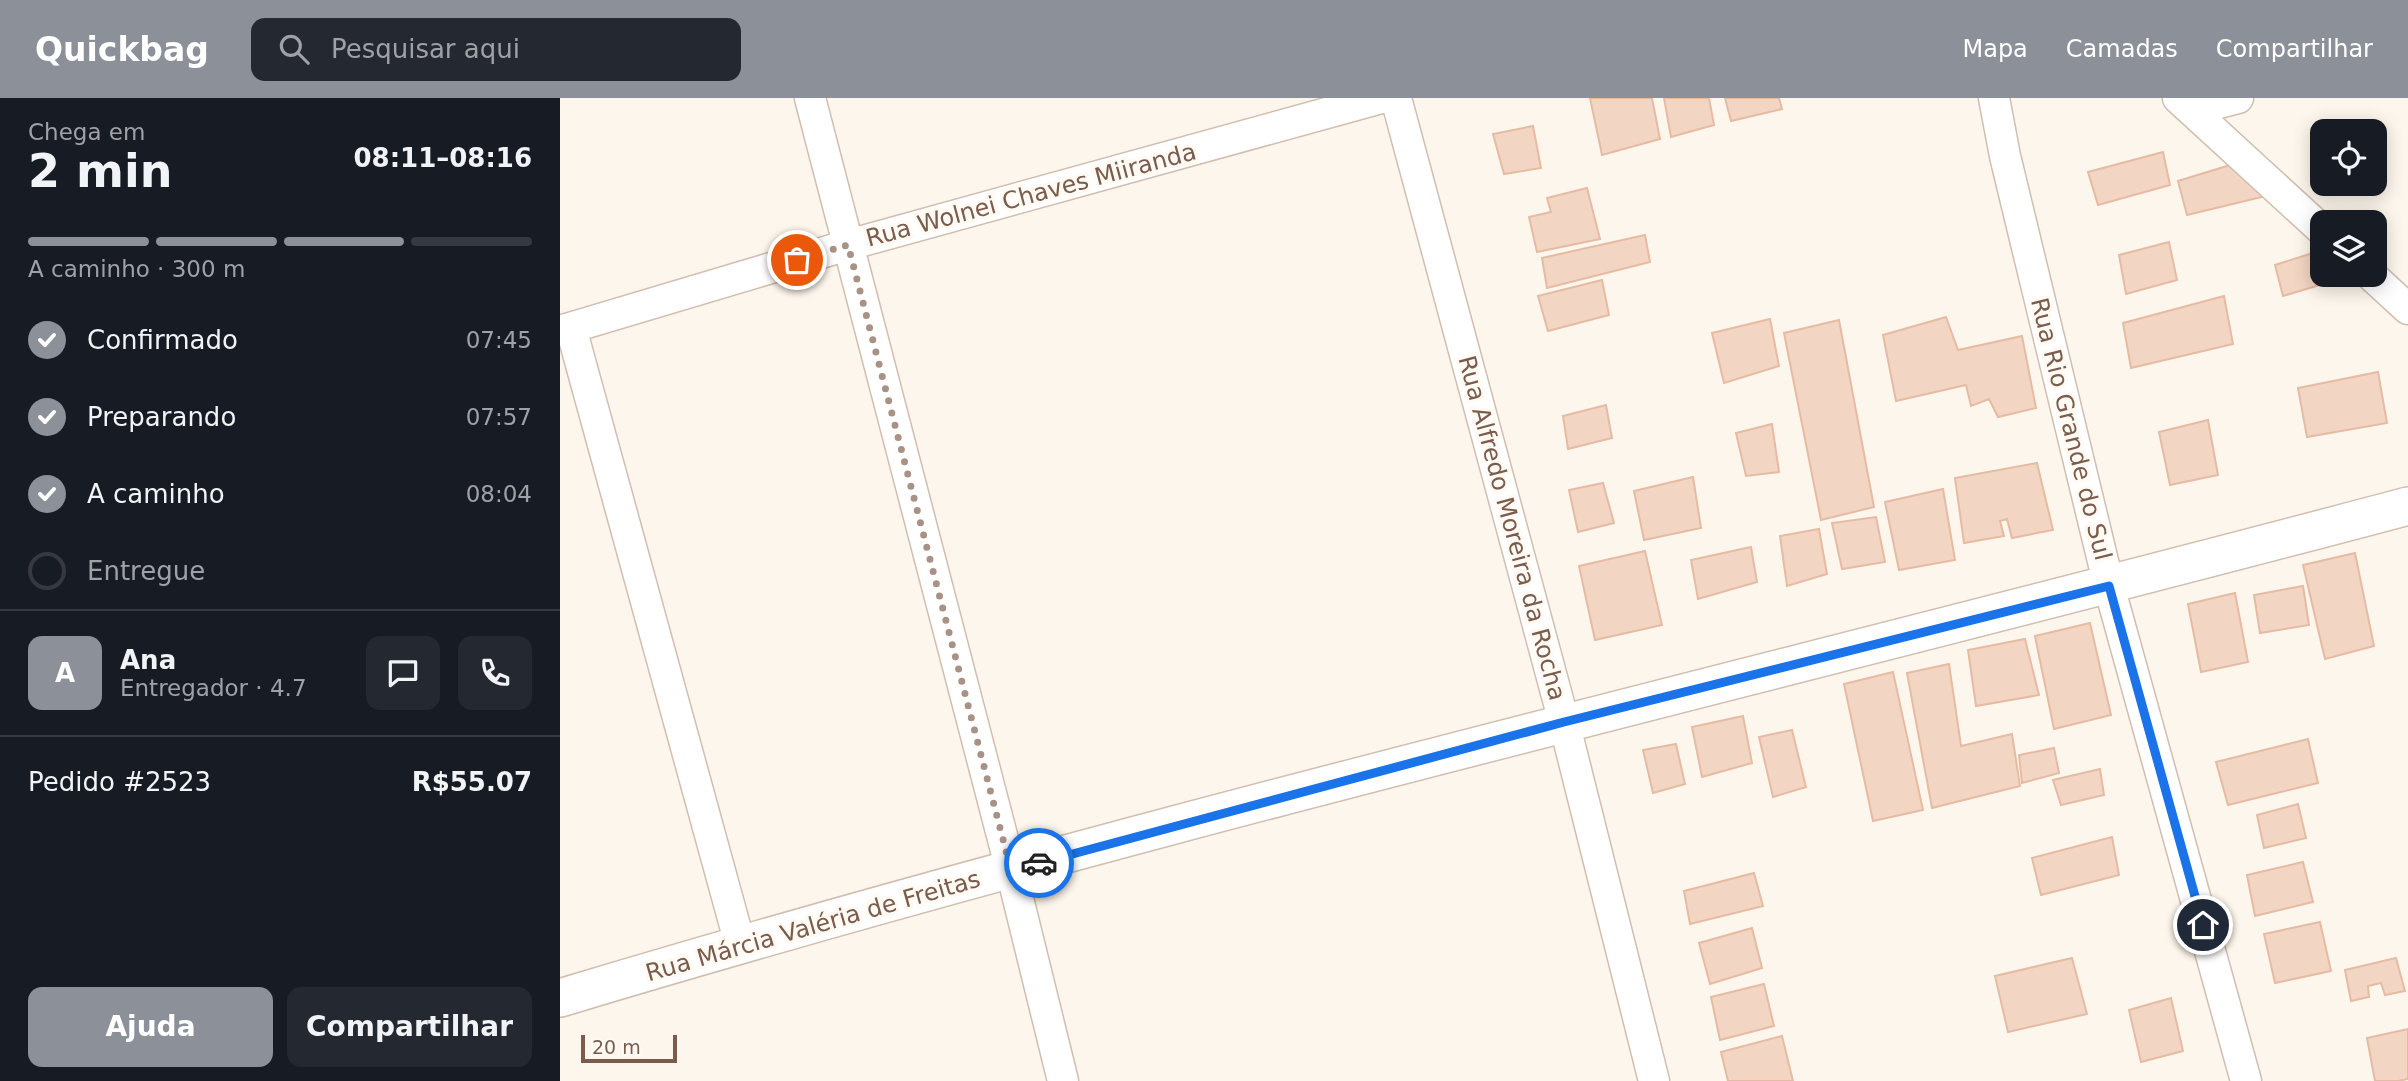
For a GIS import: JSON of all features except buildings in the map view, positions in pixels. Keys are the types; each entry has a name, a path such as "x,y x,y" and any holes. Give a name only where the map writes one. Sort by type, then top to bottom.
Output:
{"street":[{"path":"810,98 1011,870 1063,1081"},
{"name":"Rua Wolnei Chaves Miiranda","path":"565,329 848,245 1381,98"},
{"name":"Rua Alfredo Moreira da Rocha","path":"1396,98 1564,722 1654,1081"},
{"name":"Rua Rio Grande do Sul","path":"1994,98 2008,169 2109,586 2246,1081"},
{"path":"2185,104 2238,98"},
{"path":"2185,104 2310,219"},
{"path":"2384,287 2408,309"},
{"path":"565,329 740,944"},
{"name":"Rua Márcia Valéria de Freitas","path":"560,998 740,944 1564,722 2109,586 2408,506"}],"way so far":[{"path":"797,260 848,245 1011,870 1039,863"}],"route":[{"path":"1039,863 1564,722 2109,586 2203,925"}]}
